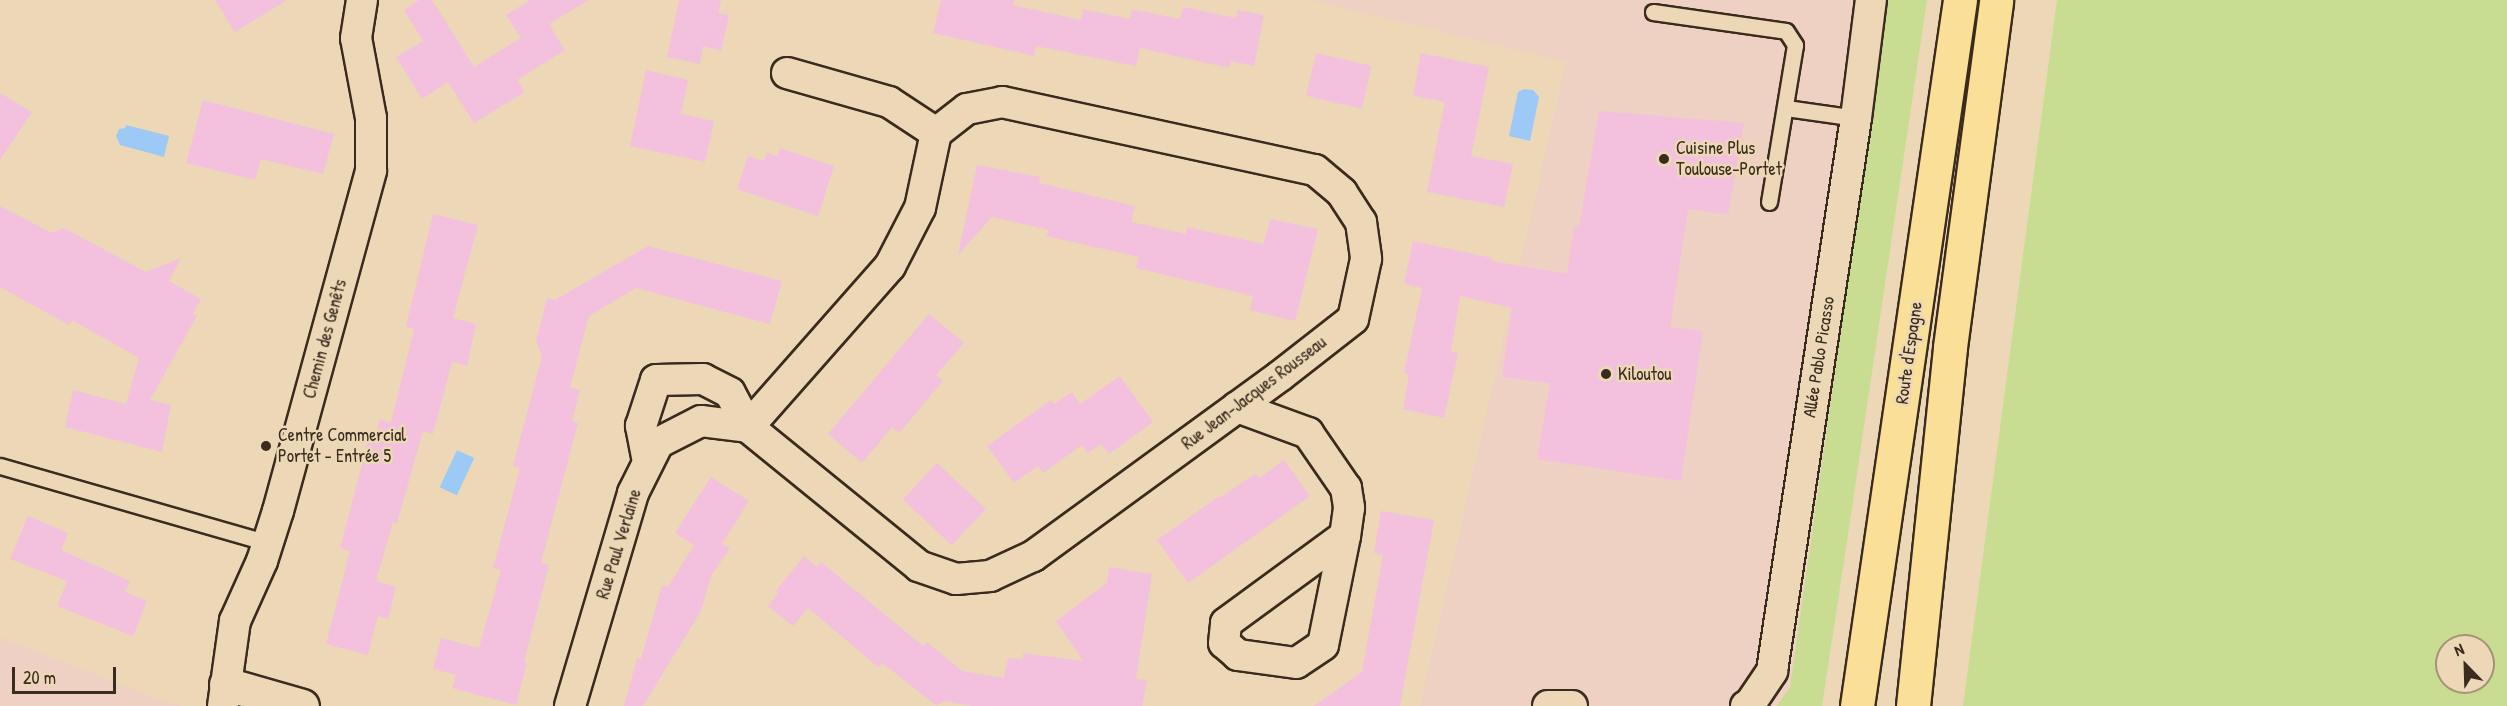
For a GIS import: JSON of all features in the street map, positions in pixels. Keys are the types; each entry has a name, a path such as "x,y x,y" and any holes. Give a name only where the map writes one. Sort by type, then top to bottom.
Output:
{"main road":[{"name":"Route d'Espagne","path":"1857,706 1960,0"},
{"path":"1913,706 1950,347 1996,0"},
{"path":"224,695 302,706"}],"street":[{"name":"Chemin des Genêts","path":"224,695 235,621 268,543 371,170 371,118 356,38 362,0"},
{"name":"Allée Pablo Picasso","path":"1746,706 1750,704 1772,670 1856,118 1871,0"},
{"path":"648,462 641,426 656,380 703,379 730,393 748,427 890,266 920,208 936,133 889,102 787,73"},
{"name":"Rue Jean-Jacques Rousseau","path":"748,427 919,566 956,579 990,576 1033,556 1353,319 1366,259 1361,222 1342,193 1315,170 1002,102 967,109 936,133"},
{"path":"1237,407 1308,433 1346,488 1349,508 1345,536 1323,645 1296,663 1238,655 1224,643 1226,623 1345,536"},
{"name":"Rue Paul Verlaine","path":"570,706 633,493 658,443 701,421 748,427"},
{"path":"1548,706 1572,706"}],"lane":[{"path":"1653,12 1786,31 1795,45 1769,202"},
{"path":"1786,108 1856,118"},
{"path":"0,466 268,543"}],"shaded area":[{"path":"1310,0 1918,0 1816,706 1420,706 1566,62"},
{"path":"0,637 168,703 183,706 0,706"}],"green space":[{"path":"1888,0 1927,0 1822,706 1777,706 1790,687"},
{"path":"2057,0 2507,0 2507,706 1963,706"}],"water":[{"path":"1524,89 1533,90 1539,97 1530,141 1509,136 1518,92"},
{"path":"126,125 169,136 164,157 120,145 116,136 119,129 125,128"},
{"path":"457,450 474,458 457,495 440,487"}],"building":[{"path":"215,0 287,0 235,32"},
{"path":"419,0 432,0 474,67 521,38 506,15 530,0 589,0 549,24 565,50 517,80 525,92 474,123 448,82 422,99 396,57 423,41 404,10"},
{"path":"679,0 721,0 718,13 729,15 721,51 703,46 700,64 667,57"},
{"path":"941,0 1015,0 1013,5 1081,20 1083,9 1130,19 1132,9 1180,19 1183,7 1236,18 1237,10 1264,15 1254,66 1231,61 1229,68 1140,48 1136,66 1036,46 1034,56 933,33"},
{"path":"1316,53 1372,66 1362,109 1306,96"},
{"path":"1421,53 1489,67 1471,156 1513,164 1504,207 1427,192 1445,102 1413,96"},
{"path":"646,70 688,80 681,114 714,121 705,162 630,146"},
{"path":"0,93 32,112 0,160"},
{"path":"203,100 334,134 323,174 261,159 255,180 186,163"},
{"path":"1599,111 1744,123 1728,214 1688,209 1670,327 1703,331 1681,481 1537,459 1550,383 1502,377 1512,308 1460,296 1451,351 1458,353 1444,418 1403,409 1409,374 1404,373 1422,288 1404,284 1413,241 1492,258 1492,261 1567,274 1574,227 1579,227"},
{"path":"780,148 834,166 818,216 737,189 748,156 764,161 767,153 778,156"},
{"path":"977,165 1040,177 1039,183 1135,206 1131,222 1186,234 1187,227 1264,244 1270,219 1318,229 1295,321 1250,310 1253,296 1136,268 1139,257 1046,236 1049,230 992,217 958,255"},
{"path":"0,206 52,233 64,228 146,272 181,258 169,281 201,299 193,314 197,316 150,400 171,405 162,452 65,427 73,390 126,404 139,358 72,320 69,325 0,287"},
{"path":"433,214 478,225 453,318 476,324 467,366 452,362 433,434 423,431 397,523 393,522 376,581 396,587 388,619 378,616 368,655 326,644 350,551 340,548 370,434 375,435 380,419 391,423 414,329 406,326"},
{"path":"648,246 782,281 770,324 636,288 589,316 570,387 580,390 572,421 578,423 541,563 549,565 524,662 527,663 516,705 452,688 456,675 433,669 441,638 479,648 501,570 493,568 520,468 513,466 542,356 536,341 547,298 555,300"},
{"path":"929,314 964,343 936,375 943,381 899,433 892,427 862,463 828,434"},
{"path":"1120,376 1153,422 1109,454 1101,444 1088,453 1082,445 1043,473 1038,466 1014,483 987,446 1051,400 1054,404 1072,392 1080,404"},
{"path":"1284,460 1310,496 1188,583 1157,540 1218,497 1255,474 1259,478"},
{"path":"937,463 986,509 952,545 903,500"},
{"path":"711,477 749,501 722,544 730,548 711,576 701,611 643,706 624,706 637,658 641,659 662,585 668,587 694,545 675,533"},
{"path":"1381,511 1434,520 1400,706 1314,706 1362,672 1383,555 1374,553"},
{"path":"28,516 68,533 61,550 130,581 125,592 147,601 133,636 57,606 67,581 10,559"},
{"path":"804,556 817,567 821,562 923,646 927,642 962,671 1004,678 1008,658 1023,659 1023,653 1083,661 1056,621 1107,583 1109,567 1152,574 1136,679 1147,680 1142,706 973,706 944,701 937,706 882,663 878,667 808,608 793,626 768,606 778,593 776,591"}],"place":[{"name":"Cuisine Plus Toulouse-Portet","path":"1664,159"},
{"name":"Kiloutou","path":"1606,374"},
{"name":"Centre Commercial Portet - Entrée 5","path":"266,446"}]}
